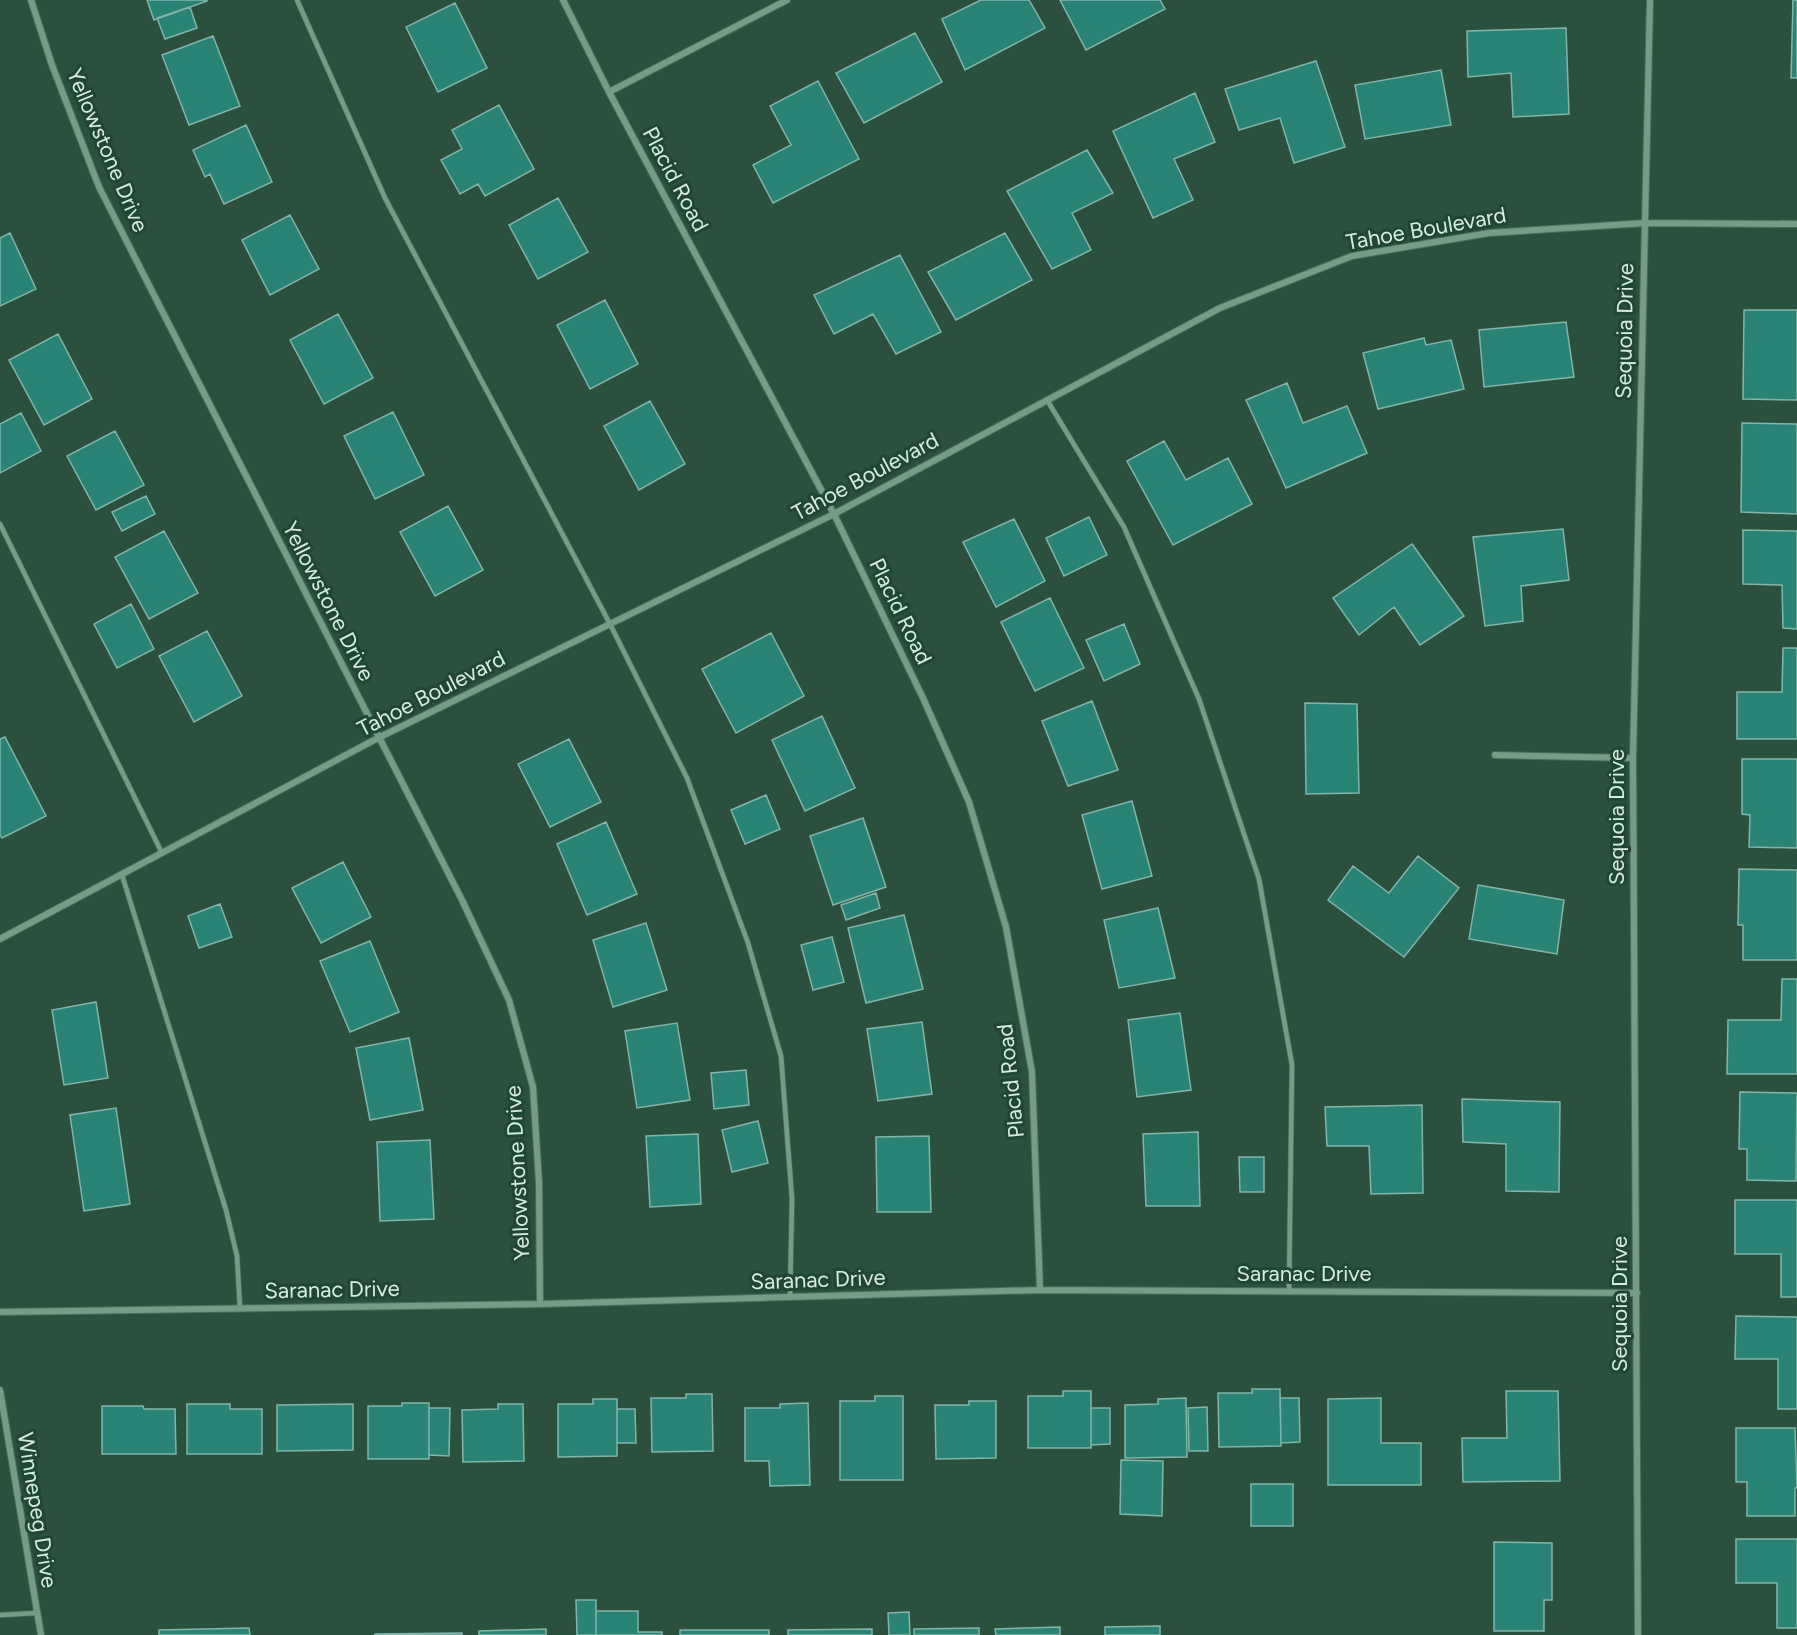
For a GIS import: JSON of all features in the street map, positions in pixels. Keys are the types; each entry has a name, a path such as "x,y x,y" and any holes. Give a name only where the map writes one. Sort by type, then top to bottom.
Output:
{"street":[{"name":"Yellowstone Drive","path":"30,0 52,65 99,187 462,900 509,1000 533,1087 539,1183 540,1304"},
{"name":"Placid Road","path":"563,0 609,92 834,514 923,698 969,802 1006,927 1032,1072 1040,1290"},
{"path":"609,92 787,0"},
{"name":"Sequoia Drive","path":"1638,1635 1633,758 1650,0"},
{"name":"Tahoe Boulevard","path":"0,939 378,738 834,514 1220,308 1352,256 1489,233 1645,223 1797,224"},
{"path":"1495,755 1633,758"},
{"name":"Saranac Drive","path":"0,1312 540,1304 1040,1290 1637,1293"},
{"name":"Winnepeg Drive","path":"0,1390 41,1635"}],"lane":[{"path":"297,0 385,198 610,624 687,778 748,943 781,1056 792,1199 790,1298"},
{"path":"1047,400 1128,538 1199,699 1259,879 1292,1065 1289,1291"},
{"path":"0,524 162,853"},
{"path":"122,875 226,1210 237,1256 240,1309"},
{"path":"0,1615 37,1613"}],"building":[{"path":"147,0 207,0 207,1 154,20"},
{"path":"981,0 1029,0 1045,28 965,70 942,19"},
{"path":"1060,0 1160,0 1165,9 1086,50"},
{"path":"1793,0 1797,0 1797,78 1791,78"},
{"path":"455,3 487,68 438,92 406,27"},
{"path":"190,7 197,28 165,39 157,18"},
{"path":"1566,28 1569,114 1513,117 1511,73 1468,77 1467,31"},
{"path":"915,33 942,82 864,123 836,73"},
{"path":"213,36 240,106 189,125 162,55"},
{"path":"1316,61 1345,147 1294,163 1280,118 1239,130 1225,89"},
{"path":"1441,70 1451,125 1365,139 1355,85"},
{"path":"818,81 859,159 773,203 753,165 791,145 770,106"},
{"path":"1195,93 1215,142 1174,159 1193,200 1153,218 1113,131"},
{"path":"499,105 534,169 485,196 478,184 460,194 441,160 462,149 452,130"},
{"path":"246,125 272,182 224,204 210,174 205,177 193,150"},
{"path":"1087,150 1113,193 1072,213 1091,250 1052,269 1007,191"},
{"path":"558,198 588,252 538,279 509,225"},
{"path":"290,215 319,269 270,295 242,240"},
{"path":"10,233 36,289 0,306 0,238"},
{"path":"1005,233 1032,280 956,320 928,272"},
{"path":"900,255 941,332 896,354 873,314 834,334 814,295"},
{"path":"605,300 638,364 590,389 557,325"},
{"path":"1744,310 1797,310 1797,400 1743,399"},
{"path":"338,314 373,378 324,404 290,340"},
{"path":"1566,322 1574,377 1484,387 1479,330"},
{"path":"58,334 92,399 44,425 9,360"},
{"path":"1424,338 1426,345 1451,340 1464,389 1378,409 1363,353"},
{"path":"1287,383 1303,423 1347,406 1367,453 1286,488 1246,400"},
{"path":"650,401 685,464 639,490 604,426"},
{"path":"393,412 424,475 375,499 344,436"},
{"path":"21,413 41,451 0,473 0,424"},
{"path":"1742,423 1797,424 1797,514 1741,512"},
{"path":"115,431 144,485 96,510 67,456"},
{"path":"1164,441 1186,480 1228,458 1252,504 1173,545 1127,461"},
{"path":"146,496 155,514 122,531 112,512"},
{"path":"448,506 483,570 435,596 400,532"},
{"path":"1089,517 1107,555 1064,576 1046,538"},
{"path":"1014,519 1045,581 996,607 963,542"},
{"path":"1563,529 1569,580 1521,586 1523,621 1485,626 1473,537"},
{"path":"1743,530 1797,531 1797,629 1783,628 1782,585 1743,584"},
{"path":"164,531 198,593 149,619 115,557"},
{"path":"1412,544 1464,616 1420,645 1394,607 1359,635 1333,598"},
{"path":"1050,598 1084,668 1035,691 1001,622"},
{"path":"131,604 154,649 117,668 94,624"},
{"path":"1124,624 1140,664 1104,681 1086,640"},
{"path":"207,631 242,696 194,722 159,656"},
{"path":"771,633 804,696 736,733 702,669"},
{"path":"1783,648 1797,648 1797,739 1737,739 1737,692 1782,692"},
{"path":"1092,701 1118,770 1068,786 1042,721"},
{"path":"1305,703 1357,704 1359,793 1306,794"},
{"path":"822,716 855,788 805,811 772,740"},
{"path":"5,737 46,816 2,838 0,835 0,739"},
{"path":"569,739 601,802 550,827 518,764"},
{"path":"1742,759 1797,759 1797,848 1749,847 1750,815 1742,814"},
{"path":"766,795 780,829 745,844 731,810"},
{"path":"1132,801 1152,876 1102,889 1082,815"},
{"path":"863,818 886,887 833,905 810,836"},
{"path":"606,822 637,894 587,915 557,844"},
{"path":"1418,856 1459,888 1404,957 1328,900 1353,866 1389,893"},
{"path":"343,862 371,917 321,943 292,888"},
{"path":"1739,869 1797,870 1797,960 1743,960 1743,925 1738,925"},
{"path":"1478,885 1564,900 1557,954 1469,939"},
{"path":"876,893 880,908 846,920 841,905"},
{"path":"220,904 232,937 199,948 188,916"},
{"path":"1158,908 1175,978 1119,988 1104,920"},
{"path":"904,915 923,989 866,1003 848,928"},
{"path":"646,923 667,990 613,1007 593,940"},
{"path":"832,937 844,982 813,990 801,945"},
{"path":"370,941 399,1012 350,1032 320,961"},
{"path":"1782,979 1797,979 1797,1074 1727,1074 1728,1020 1781,1020"},
{"path":"96,1002 108,1078 64,1085 52,1010"},
{"path":"1180,1013 1191,1090 1137,1097 1128,1020"},
{"path":"922,1022 932,1094 878,1101 867,1029"},
{"path":"677,1023 690,1100 637,1108 625,1031"},
{"path":"409,1038 423,1110 370,1120 356,1048"},
{"path":"746,1070 749,1105 714,1109 711,1073"},
{"path":"1740,1092 1797,1093 1796,1181 1747,1180 1747,1149 1739,1149"},
{"path":"1462,1099 1560,1102 1559,1192 1506,1191 1506,1144 1463,1142"},
{"path":"1422,1105 1423,1193 1371,1194 1369,1146 1327,1146 1325,1107"},
{"path":"116,1108 130,1204 84,1211 70,1115"},
{"path":"758,1121 768,1163 732,1172 722,1130"},
{"path":"1198,1132 1200,1206 1146,1206 1143,1134"},
{"path":"698,1134 701,1204 650,1207 646,1136"},
{"path":"929,1136 931,1212 877,1212 876,1137"},
{"path":"430,1140 434,1219 380,1221 377,1142"},
{"path":"1239,1157 1264,1157 1264,1192 1240,1192"},
{"path":"1735,1200 1797,1200 1797,1297 1781,1297 1781,1254 1735,1254"},
{"path":"1736,1316 1797,1317 1797,1409 1778,1409 1778,1359 1735,1359"},
{"path":"1252,1389 1280,1389 1281,1446 1219,1447 1218,1393 1252,1393"},
{"path":"1063,1391 1091,1391 1091,1448 1028,1448 1028,1396 1063,1396"},
{"path":"1506,1391 1558,1391 1560,1481 1463,1482 1462,1438 1507,1438"},
{"path":"686,1394 712,1394 713,1451 652,1452 651,1398 686,1398"},
{"path":"875,1396 903,1396 903,1480 840,1480 840,1401 875,1401"},
{"path":"1186,1398 1187,1457 1125,1458 1125,1405 1158,1404 1158,1399"},
{"path":"1280,1398 1299,1398 1300,1442 1281,1443"},
{"path":"1381,1398 1381,1443 1421,1443 1421,1485 1328,1485 1328,1399"},
{"path":"593,1399 617,1399 617,1456 558,1457 558,1404 593,1404"},
{"path":"969,1401 996,1401 996,1458 936,1459 935,1405 969,1405"},
{"path":"402,1403 429,1403 429,1459 368,1459 368,1406 402,1406"},
{"path":"808,1403 810,1485 770,1486 769,1461 745,1461 745,1408 780,1408 780,1404"},
{"path":"187,1404 230,1404 230,1409 262,1409 262,1454 187,1454"},
{"path":"353,1404 353,1450 277,1451 277,1405"},
{"path":"498,1404 523,1404 524,1461 463,1462 462,1410 498,1409"},
{"path":"102,1406 175,1409 176,1454 102,1454"},
{"path":"1207,1407 1208,1451 1189,1451 1188,1408"},
{"path":"429,1408 450,1408 449,1456 429,1455"},
{"path":"1091,1408 1110,1408 1110,1444 1091,1445"},
{"path":"617,1409 635,1409 636,1443 617,1443"},
{"path":"1736,1428 1795,1428 1797,1488 1795,1488 1795,1516 1747,1516 1747,1482 1736,1482"},
{"path":"1121,1460 1163,1461 1162,1516 1120,1514"},
{"path":"1251,1484 1293,1484 1293,1526 1251,1526"},
{"path":"1736,1539 1797,1539 1797,1628 1777,1628 1777,1583 1736,1583"},
{"path":"1494,1542 1552,1543 1552,1600 1544,1600 1544,1631 1494,1631"},
{"path":"576,1600 596,1600 596,1635 577,1635"},
{"path":"596,1611 638,1611 638,1632 662,1632 662,1635 596,1635"},
{"path":"909,1612 910,1635 889,1635 888,1613"},
{"path":"1160,1626 1160,1635 1105,1635 1105,1627"},
{"path":"1060,1627 1060,1635 996,1635 995,1629"},
{"path":"249,1628 250,1635 159,1635 159,1630"},
{"path":"979,1628 979,1635 914,1635 914,1629"},
{"path":"546,1629 546,1635 479,1635 479,1631"},
{"path":"872,1629 872,1635 788,1635 788,1630"},
{"path":"680,1630 769,1630 769,1635 680,1635"},
{"path":"462,1633 462,1635 375,1635 375,1634"}]}
